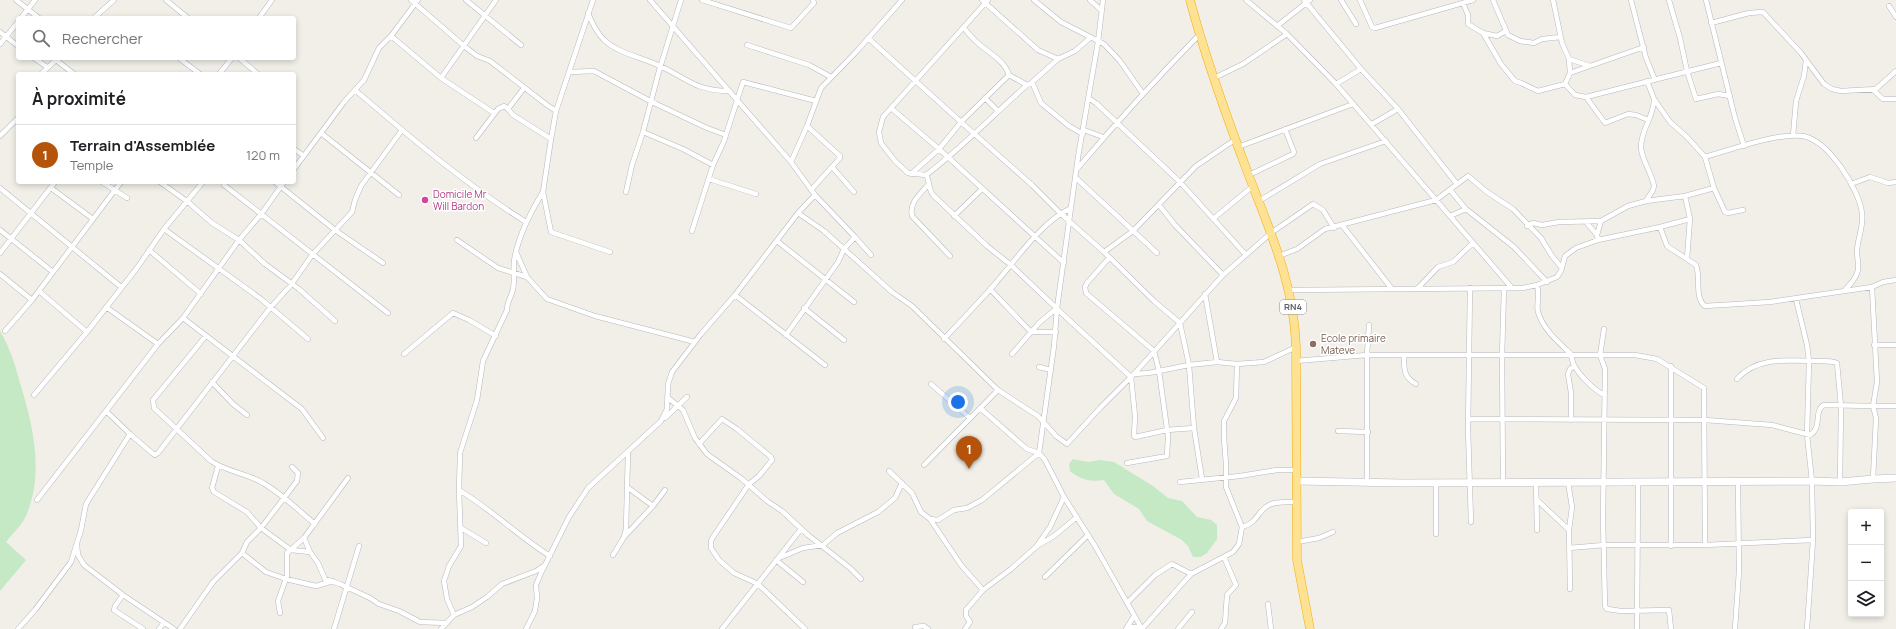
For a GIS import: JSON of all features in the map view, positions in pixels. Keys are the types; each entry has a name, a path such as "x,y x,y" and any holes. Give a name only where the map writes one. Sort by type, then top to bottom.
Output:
{"highway":[{"name":"RN4","path":"1190,0 1199,35 1237,143 1280,256 1290,290 1295,322 1296,347 1296,502 1298,566 1310,629"}],"street":[{"path":"16,0 37,16"},
{"path":"23,16 35,0"},
{"path":"96,16 114,0"},
{"path":"166,0 186,16"},
{"path":"260,16 272,0"},
{"path":"466,0 521,45"},
{"path":"441,78 496,0"},
{"path":"593,0 556,111 543,192 551,232 610,252"},
{"path":"650,0 791,162 815,195 871,255"},
{"path":"626,192 632,165 644,132 661,66 681,0"},
{"path":"702,0 791,28 814,3 813,0"},
{"path":"791,162 807,126 821,88 902,0"},
{"path":"1034,0 1061,22 1098,42 1111,51 1120,61 1143,94"},
{"path":"1090,0 1101,10"},
{"path":"930,519 942,519 954,510 967,508 982,500 1039,453 1056,332 1057,308 1075,177 1090,99 1103,0"},
{"path":"1246,0 1287,34 1336,84 1512,288"},
{"path":"1341,0 1356,24"},
{"path":"1360,0 1372,27 1375,28 1473,0"},
{"path":"1494,0 1506,31 1511,38 1526,43 1534,43 1542,39 1561,37"},
{"path":"1482,33 1501,64 1515,82 1521,83 1538,91 1564,84 1570,73 1570,59 1561,37 1553,0"},
{"path":"1631,0 1655,80"},
{"path":"1669,0 1687,72 1696,99 1718,94 1730,96"},
{"path":"1706,0 1721,64 1744,146"},
{"path":"296,166 344,102 364,80 379,48 391,36 415,1 464,46 477,56 490,61 556,111"},
{"path":"1058,59 1038,50 985,1 964,28 883,117 880,125 881,143 895,161 911,174 926,175 965,143 973,133 1058,59 1075,51 1090,38"},
{"path":"1277,26 1307,1 1361,69 1398,109 1457,184"},
{"path":"1463,4 1468,14 1468,24 1482,33 1497,36 1506,31"},
{"path":"1889,6 1896,17"},
{"path":"1711,22 1749,13 1763,12 1806,60 1824,84 1832,89 1841,91 1872,89 1882,85 1896,71"},
{"path":"588,13 595,29 604,40 629,54 661,66 691,84 715,91 728,91"},
{"path":"0,44 16,24"},
{"path":"964,28 977,42 998,59 1006,68 1009,75 1027,85"},
{"path":"0,32 16,45"},
{"path":"1214,78 1243,64 1287,34"},
{"path":"1077,169 1103,137 1118,123 1143,94 1199,35"},
{"path":"391,36 441,78 494,113"},
{"path":"868,38 1032,185 1155,302 1180,323 1189,365 1194,428 1202,480"},
{"path":"747,45 809,65 831,77"},
{"path":"1570,73 1644,47"},
{"path":"1570,59 1590,66"},
{"path":"37,60 47,67"},
{"path":"43,72 56,60"},
{"path":"58,60 72,72"},
{"path":"182,60 198,72"},
{"path":"221,72 230,60"},
{"path":"241,60 256,72"},
{"path":"1793,136 1796,101 1804,76 1806,60"},
{"path":"1564,84 1575,95 1586,97 1721,64"},
{"path":"1336,84 1361,69"},
{"path":"570,72 594,71 652,102 707,128 726,135"},
{"path":"911,174 939,149 961,122 1009,75"},
{"path":"692,230 713,165 726,135 741,83 745,81 816,101"},
{"path":"1032,82 1041,103 1069,126 1103,137"},
{"path":"1647,82 1654,99 1670,122 1687,137 1705,157 1714,188 1726,212 1728,213 1743,210"},
{"path":"508,109 524,88"},
{"path":"1872,89 1883,99 1896,99"},
{"path":"355,90 402,130 491,200 526,222"},
{"path":"1586,97 1605,123 1628,114 1636,115 1648,120"},
{"path":"985,98 998,111"},
{"path":"1090,99 1096,102 1180,182 1246,254"},
{"path":"1646,201 1654,186 1641,147 1643,131 1654,108 1654,99"},
{"path":"1104,252 1132,231 1196,166 1237,143 1285,129 1353,104"},
{"path":"476,138 494,113 502,106 508,109 513,115 551,139"},
{"path":"891,108 948,157 1064,263"},
{"path":"1372,124 1398,109"},
{"path":"0,136 16,120"},
{"path":"807,126 840,156 840,161 811,190"},
{"path":"1249,175 1293,154 1294,152 1285,129"},
{"path":"106,411 155,455 270,308 292,285 312,255 352,212 361,186 402,130"},
{"path":"644,132 683,149 713,165"},
{"path":"321,134 399,195"},
{"path":"1705,157 1780,137 1803,136 1822,145 1851,184 1859,198 1862,214 1861,233 1857,249 1858,270 1844,291"},
{"path":"1259,201 1320,164 1386,142"},
{"path":"296,150 304,156"},
{"path":"833,168 854,192"},
{"path":"926,175 928,178 928,185 934,196 954,216 987,246 1011,265 1133,375 1135,437 1167,430 1194,428"},
{"path":"1075,177 1157,253"},
{"path":"1280,256 1297,249 1322,231 1436,200 1466,177 1471,177 1487,192 1513,209 1541,238 1552,256 1562,268"},
{"path":"1851,184 1870,178 1888,183 1896,182"},
{"path":"709,179 756,194"},
{"path":"0,253 54,184"},
{"path":"105,184 126,198"},
{"path":"5,331 32,300 120,184"},
{"path":"163,184 188,202 212,223 239,240 292,285 299,289 335,321"},
{"path":"34,395 87,332 164,229 202,184"},
{"path":"278,184 335,230 383,263"},
{"path":"224,185 388,314"},
{"path":"928,185 912,204 910,210 912,216 950,256"},
{"path":"37,500 158,344 183,318 220,270 239,240 262,214 281,186"},
{"path":"1213,219 1253,186"},
{"path":"0,188 121,287"},
{"path":"51,188 93,219"},
{"path":"954,216 982,188"},
{"path":"1528,226 1533,223 1542,225 1559,222 1601,221 1628,206 1646,201 1685,196 1714,188"},
{"path":"1450,190 1466,209 1514,247 1547,282"},
{"path":"454,615 447,599 444,581 449,566 461,546 459,490 460,453 477,400 484,361 496,336 513,289 513,272 516,252 526,222 543,192"},
{"path":"661,421 667,409 668,378 695,342 735,295 798,213 815,195"},
{"path":"1685,196 1690,219 1687,259"},
{"path":"798,213 824,231 892,292 912,306 998,390 1033,412 1056,436 1067,444 1133,375 1223,275 1271,233 1313,204 1323,210 1334,228"},
{"path":"1159,205 1223,275"},
{"path":"944,338 990,289 1035,237 1060,213 1071,208"},
{"path":"1450,216 1466,209"},
{"path":"1290,290 1512,288 1537,285 1547,282 1559,274 1565,256 1570,250 1598,238 1660,227 1690,219"},
{"path":"1598,238 1601,221"},
{"path":"1586,222 1598,238"},
{"path":"1342,225 1392,289"},
{"path":"1660,227 1668,246 1696,265 1698,270 1700,298 1705,306 1752,304 1796,299 1872,287 1883,282 1896,280"},
{"path":"164,229 261,299 308,339"},
{"path":"0,230 53,272"},
{"path":"786,335 838,262 844,249 855,237"},
{"path":"457,240 493,265 527,277"},
{"path":"777,241 854,302"},
{"path":"1418,288 1438,267 1453,262 1473,243"},
{"path":"149,250 201,294"},
{"path":"516,252 527,277 547,299 595,316 695,342"},
{"path":"1110,258 1087,283 1085,287 1086,293 1154,351 1159,371 1168,436 1167,456 1127,463"},
{"path":"0,274 32,300"},
{"path":"1537,285 1539,298 1537,308 1539,316 1558,343 1570,354 1574,366 1597,391 1604,395"},
{"path":"1872,287 1877,382 1873,406 1876,418 1873,478"},
{"path":"1470,288 1468,419 1471,522"},
{"path":"1503,482 1502,356 1504,288"},
{"path":"990,289 1031,332 1056,332"},
{"path":"39,291 87,332"},
{"path":"1205,294 1217,362"},
{"path":"735,295 825,365"},
{"path":"1796,299 1807,345 1809,361 1807,435 1812,481 1814,540 1807,629"},
{"path":"106,307 158,344"},
{"path":"804,308 844,340"},
{"path":"1012,354 1039,323 1057,308"},
{"path":"404,354 453,313 469,320 496,336"},
{"path":"183,318 205,337 302,409 323,438"},
{"path":"1367,482 1367,355 1369,325"},
{"path":"1604,329 1600,354 1604,364 1603,482 1605,606 1610,610 1669,610 1671,629"},
{"path":"205,337 153,400 154,408 218,466 262,482 315,524"},
{"path":"1874,345 1895,344"},
{"path":"1133,375 1189,365 1217,362 1237,364 1257,363 1271,360 1296,347"},
{"path":"1296,361 1367,355 1502,356 1600,354 1643,356 1657,359 1671,366 1702,386 1704,391 1705,546"},
{"path":"1404,355 1404,373 1410,381 1416,384"},
{"path":"1737,379 1747,370 1783,359 1837,363 1841,406 1840,482"},
{"path":"1127,628 1141,628 1191,574 1233,552 1239,544 1242,527 1228,494 1224,423 1235,402 1237,391 1237,364"},
{"path":"1571,420 1568,374 1570,369 1574,366"},
{"path":"1671,366 1671,546"},
{"path":"1039,367 1051,370"},
{"path":"212,382 232,404 247,415"},
{"path":"931,384 970,418"},
{"path":"924,465 998,390"},
{"path":"667,397 679,405 685,414 699,444 707,454 749,484 767,501 792,519 801,529 823,545 861,579"},
{"path":"526,629 535,611 537,598 536,585 569,517 582,496 588,488 687,397"},
{"path":"1468,419 1705,420 1772,425 1807,435 1814,432 1818,427 1821,407 1824,405 1896,406"},
{"path":"980,408 1027,449 1039,453 1045,460 1064,497 1088,535 1141,628"},
{"path":"699,444 720,419 723,419 772,459 759,476 749,484 728,518 715,534 711,541 711,548 719,560 734,573 758,584 805,629"},
{"path":"1338,431 1368,432"},
{"path":"18,629 35,610 71,562 86,504 130,434"},
{"path":"624,537 628,452"},
{"path":"218,466 212,488 214,492 247,512 261,528 291,550 310,552"},
{"path":"180,629 213,582 242,553 247,542 261,528 297,481 298,473 292,467"},
{"path":"1180,482 1277,470 1297,470"},
{"path":"889,471 914,495 921,512 930,519 961,565 983,590"},
{"path":"280,613 278,601 286,579 286,555 304,538 348,478"},
{"path":"1297,481 1436,483 1738,483 1812,481 1840,482 1873,478 1896,478"},
{"path":"1536,482 1537,530"},
{"path":"1568,482 1572,507 1569,530 1570,589"},
{"path":"1637,629 1638,482"},
{"path":"778,559 803,548 823,545 836,532 889,505 895,498 902,483"},
{"path":"1436,483 1436,534"},
{"path":"1735,629 1739,571 1738,483"},
{"path":"627,487 652,506"},
{"path":"459,490 489,510 550,556"},
{"path":"613,555 624,537 665,490"},
{"path":"1036,547 1056,516 1064,497"},
{"path":"1536,499 1569,530"},
{"path":"1242,527 1254,522 1267,506 1279,503 1296,502"},
{"path":"965,629 970,622 966,616 966,610 983,590 1011,569 1036,547 1048,540 1077,517"},
{"path":"461,528 486,543"},
{"path":"722,629 801,529"},
{"path":"1297,542 1319,538 1332,532"},
{"path":"1045,577 1088,535"},
{"path":"1044,536 1048,540"},
{"path":"304,538 325,579 346,587 420,622 447,623"},
{"path":"1570,548 1637,544 1705,546 1814,540"},
{"path":"77,542 78,555 84,565 123,595 174,629"},
{"path":"334,629 344,602 346,587 360,546"},
{"path":"242,553 266,572 286,579 316,586 332,581"},
{"path":"1221,629 1225,623 1227,595 1236,585 1224,557"},
{"path":"778,559 803,582"},
{"path":"441,629 454,615 477,603 502,584 536,571 546,564"},
{"path":"1127,603 1155,575 1172,564 1191,574"},
{"path":"123,595 115,606 114,610 143,629"},
{"path":"1268,604 1271,629"},
{"path":"1178,629 1192,612"},
{"path":"1127,628 1134,616"},
{"path":"159,629 164,623"},
{"path":"914,627 921,625 928,629"}],"green space":[{"path":"0,331 12,356 25,399 33,433 36,467 31,502 25,518 6,542 26,560 0,591"},
{"path":"1073,459 1088,462 1100,460 1114,462 1153,486 1168,498 1182,501 1197,517 1211,520 1217,525 1217,539 1207,553 1201,557 1193,557 1188,546 1182,540 1147,521 1139,509 1114,494 1104,480 1086,480 1070,471 1069,464"}],"place":[{"name":"Domicile Mr Will Bardon","path":"425,200"},
{"name":"Ecole primaire Mateve","path":"1313,344"},
{"name":"Terrain d'Assemblée","path":"969,469"}]}
